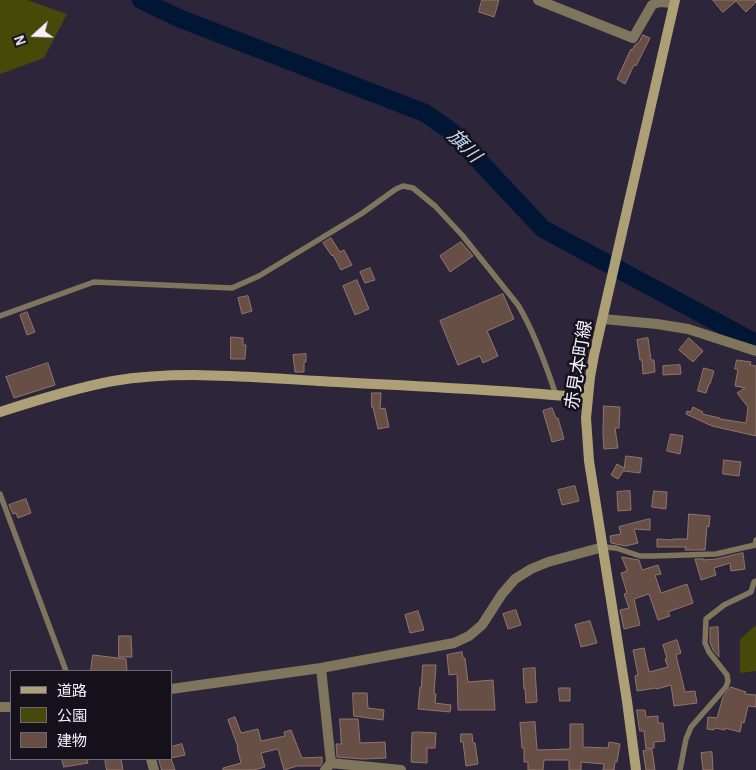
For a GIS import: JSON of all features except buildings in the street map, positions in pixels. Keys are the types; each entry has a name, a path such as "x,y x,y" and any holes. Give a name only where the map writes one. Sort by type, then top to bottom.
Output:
{"main road":[{"name":"赤見本町線","path":"636,770 589,461 586,418 590,376 674,1"},
{"path":"0,412 52,395 85,387 114,381 168,376 234,376 431,386 587,398"}],"street":[{"path":"538,0 633,38 652,5 659,2 674,1"},
{"path":"603,319 688,329 756,351"},
{"path":"172,688 321,668 454,643 469,636 482,625 502,594 515,579 531,569 548,562 603,547"},
{"path":"321,668 328,767 402,770"}],"lane":[{"path":"0,316 94,282 232,288 259,276 403,186 413,188 435,206 462,235 518,305 549,373 556,395"},
{"path":"0,494 66,670"},
{"path":"603,547 616,548 640,556 716,554 755,545 756,540"},
{"path":"680,770 686,738 691,727 726,686 728,681 727,674 708,652 705,643 706,619 724,606 751,592 756,581"}],"green space":[{"path":"0,0 27,0 67,14 44,58 0,74"},
{"path":"756,625 756,671 740,673 740,639"}],"waterway":[{"name":"旗川","path":"141,0 181,19 425,113 451,131 543,229 756,343"}]}
